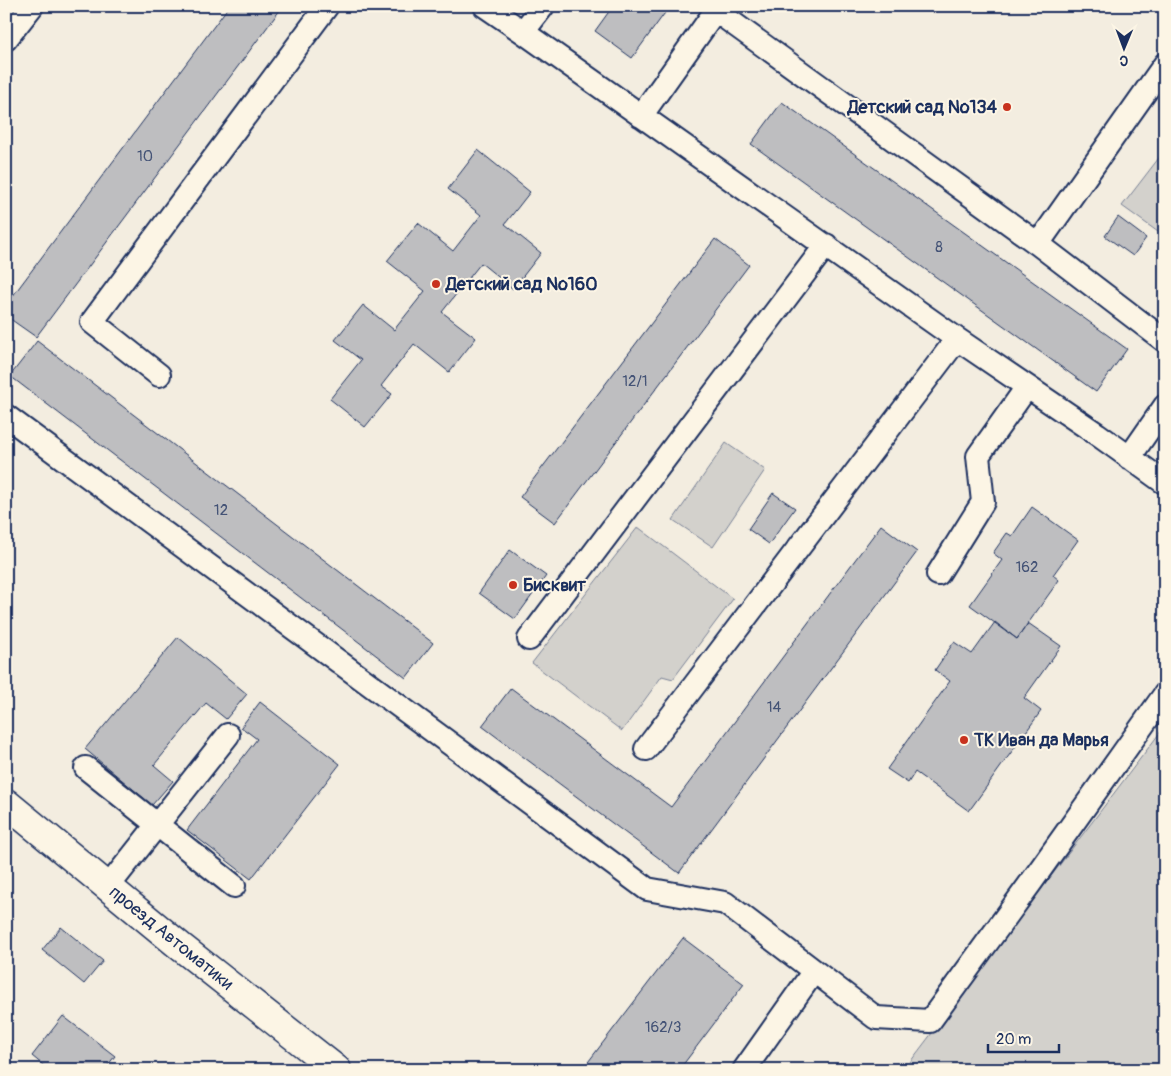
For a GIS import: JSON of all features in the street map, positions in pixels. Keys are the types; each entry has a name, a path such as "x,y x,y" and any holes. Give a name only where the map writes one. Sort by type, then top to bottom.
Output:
{"main road":[{"name":"проезд Автоматики","path":"6,803 181,947 337,1070"}],"street":[{"path":"6,39 32,6"},
{"path":"158,375 92,322 327,6"},
{"path":"485,6 957,339 1097,434 1165,483"},
{"path":"524,32 542,6"},
{"path":"641,116 717,8 1038,244 1165,341"},
{"path":"1038,244 1165,64"},
{"path":"529,639 826,245"},
{"path":"646,749 957,339"},
{"path":"938,574 983,502 978,456 1027,387"},
{"path":"1129,458 1165,406"},
{"path":"6,416 647,889 725,903 876,1018 930,1021 1032,882 1165,694"},
{"path":"108,887 228,735"},
{"path":"86,768 234,886"},
{"path":"744,1070 814,971"}],"shaded area":[{"path":"1165,150 1165,237 1122,206"},
{"path":"726,443 765,470 713,547 673,520"},
{"path":"638,527 733,599 673,679 662,676 622,731 532,663"},
{"path":"1165,726 1165,1070 904,1070"}],"building":[{"path":"229,6 283,6 36,337 6,316 6,305"},
{"path":"613,6 670,6 632,58 595,31"},
{"path":"782,102 1127,349 1096,392 751,144"},
{"path":"478,150 530,192 505,224 541,253 513,289 481,263 442,312 476,338 449,372 414,344 381,386 392,394 365,427 330,399 361,360 335,340 363,305 394,330 425,291 387,261 418,223 453,251 481,215 448,189"},
{"path":"1118,217 1146,238 1133,256 1105,236"},
{"path":"715,239 749,265 555,523 520,497"},
{"path":"37,341 433,643 406,678 10,376"},
{"path":"773,493 795,508 769,544 748,529"},
{"path":"1032,507 1078,540 1053,575 1059,580 1017,639 970,605 1002,560 993,553 1007,533 1012,536"},
{"path":"881,525 917,552 679,873 482,726 511,688 671,807"},
{"name":"Бисквит","path":"510,550 546,576 515,619 479,593"},
{"name":"ТК Иван да Марья","path":"995,622 1017,639 1028,623 1061,646 1024,698 1041,711 969,811 915,772 908,783 887,769 950,681 935,670 954,642 972,654"},
{"path":"178,637 247,694 226,719 206,703 154,765 173,781 152,805 85,749"},
{"path":"260,702 340,764 251,879 187,830 257,739 241,727"},
{"path":"61,927 103,961 84,984 42,950"},
{"path":"683,938 744,984 679,1070 582,1070"},
{"path":"63,1016 115,1056 104,1070 49,1070 32,1056"}],"place":[{"name":"Детский сад №134","path":"1007,107"},
{"name":"Детский сад №160","path":"436,284"},
{"name":"Бисквит","path":"513,585"},
{"name":"ТК Иван да Марья","path":"964,740"}]}
